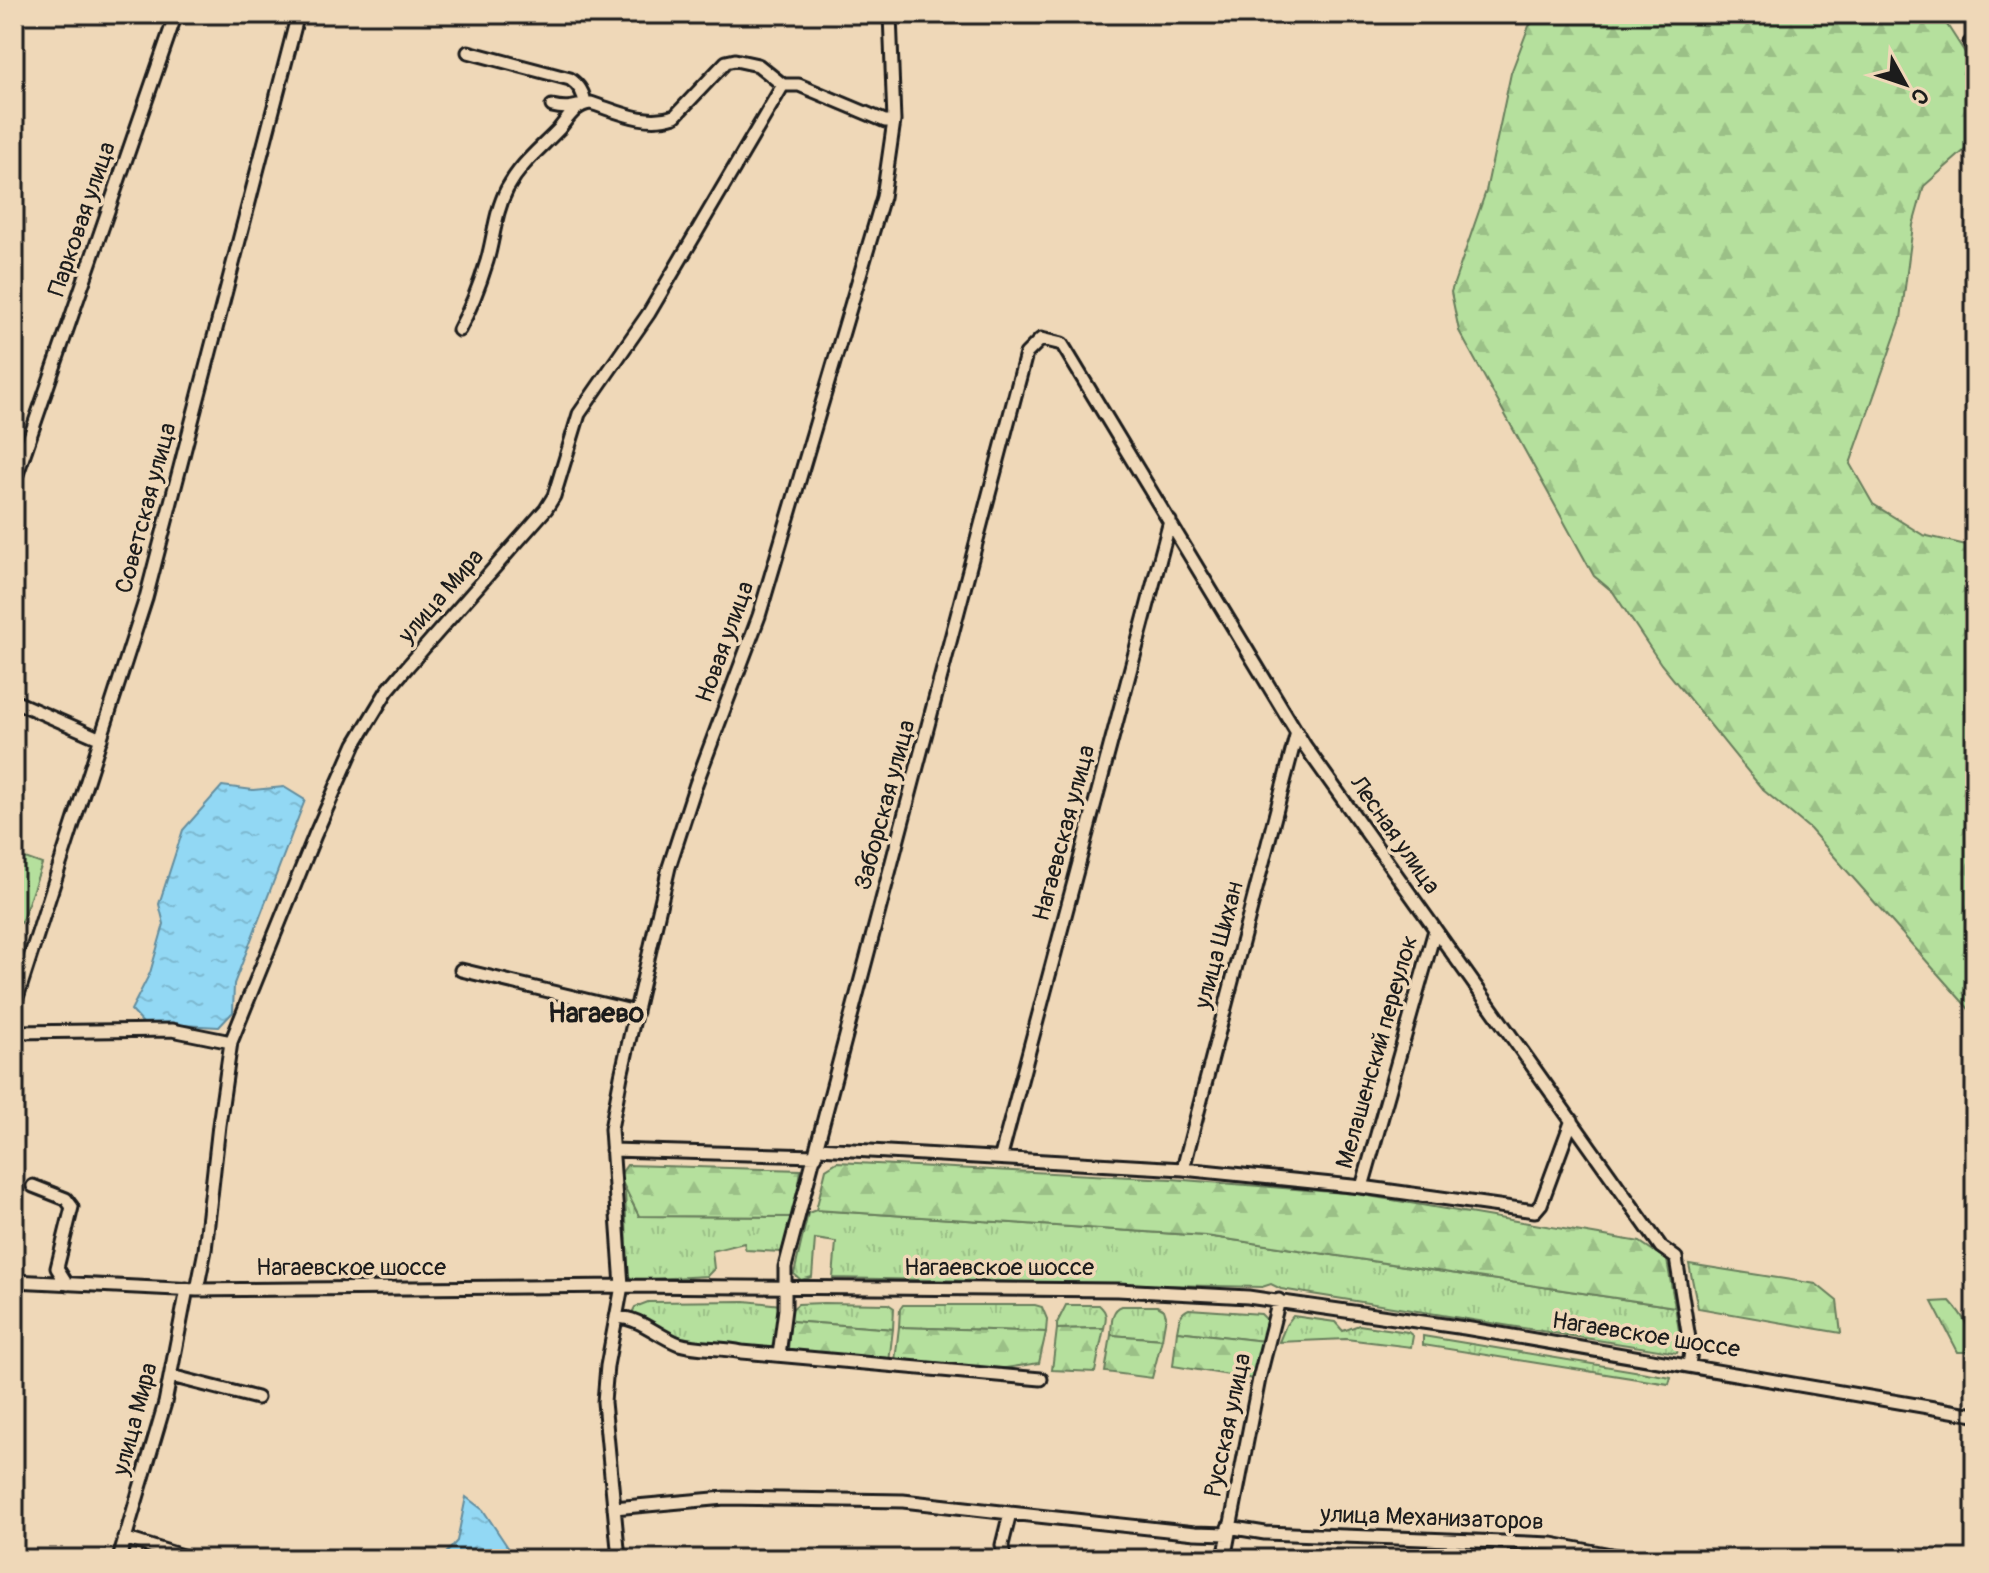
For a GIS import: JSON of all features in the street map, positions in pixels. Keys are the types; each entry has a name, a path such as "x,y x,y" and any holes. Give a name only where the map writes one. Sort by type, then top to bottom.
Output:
{"street":[{"name":"Парковая улица","path":"14,483 176,14"},
{"name":"Советская улица","path":"14,1007 146,598 298,14"},
{"name":"Новая улица","path":"619,1559 604,1402 622,1286 611,1129 669,867 696,784 759,616 883,197 894,121 890,14"},
{"path":"468,52 570,79 581,90 585,104"},
{"path":"552,106 564,109 591,103 642,119 667,119 675,116 726,62 735,60 758,65 783,85 799,85 885,121 894,121"},
{"name":"улица Мира","path":"119,1559 165,1403 192,1289 205,1250 231,1042 320,824 367,723 387,691 546,509 554,496 579,414 649,313 783,85"},
{"path":"459,330 470,310 487,262 495,220 505,193 525,160 585,104"},
{"name":"Лесная улица","path":"1041,339 1062,344 1297,732 1661,1247 1676,1258 1691,1351 1689,1365"},
{"name":"Заборская улица","path":"779,1355 785,1267 1026,354 1041,339"},
{"name":"Нагаевская улица","path":"1001,1156 1170,521"},
{"path":"14,701 101,739"},
{"name":"улица Шихан","path":"1183,1169 1297,732"},
{"name":"Мелашенский переулок","path":"1362,1187 1435,930"},
{"path":"461,970 636,1012"},
{"path":"14,1032 172,1030 231,1042"},
{"path":"612,1150 1001,1156 1183,1169 1362,1187 1535,1211 1541,1204 1572,1120"},
{"path":"33,1186 66,1199 72,1207 57,1268 67,1284"},
{"name":"Нагаевское шоссе","path":"14,1281 192,1289 622,1286 1118,1290 1279,1300 1689,1365 1975,1415"},
{"name":"Русская улица","path":"1224,1559 1259,1379 1279,1300"},
{"path":"616,1317 633,1318 681,1344 1041,1379"},
{"path":"171,1376 257,1398"},
{"name":"улица Механизаторов","path":"614,1508 725,1498 903,1501 1195,1533 1228,1530 1552,1544 1633,1559"},
{"path":"1004,1559 1002,1545 1010,1513"},
{"path":"124,1538 192,1559"},
{"path":"1552,1544 1556,1559"}],"green space":[{"path":"1541,14 1940,14 1975,68 1975,141 1924,186 1913,225 1901,319 1850,464 1873,504 1923,535 1975,547 1975,1016 1810,829 1763,790 1661,664 1613,592 1594,576 1459,331 1451,292 1486,191 1511,73 1529,26"},
{"path":"14,854 42,864 21,923 14,921"},
{"path":"837,1162 1171,1179 1357,1194 1640,1242 1667,1260 1675,1307 1206,1236 816,1210 826,1169"},
{"path":"627,1165 801,1170 794,1217 639,1216 619,1176"},
{"path":"625,1188 639,1216 794,1217 781,1252 746,1250 744,1243 712,1251 714,1269 707,1276 635,1280 628,1276"},
{"path":"816,1210 1206,1236 1675,1307 1681,1342 1677,1353 1281,1289 1271,1284 1262,1287 833,1278 836,1242 815,1239 812,1277 801,1280 794,1274 808,1213"},
{"path":"1689,1264 1816,1284 1837,1301 1841,1333 1698,1308"},
{"path":"745,1301 781,1305 775,1350 685,1339 632,1313 635,1307 648,1302"},
{"path":"1950,1301 1967,1324 1975,1352 1958,1352 1932,1302"},
{"path":"798,1304 888,1304 894,1308 893,1329 790,1321 791,1310"},
{"path":"903,1305 1035,1305 1042,1307 1047,1319 1046,1332 899,1327"},
{"path":"1066,1305 1099,1305 1106,1315 1104,1328 1057,1329"},
{"path":"1122,1306 1157,1306 1164,1310 1166,1316 1162,1339 1111,1335 1114,1314"},
{"path":"1189,1309 1261,1314 1269,1322 1264,1341 1177,1331 1181,1315"},
{"path":"1293,1316 1335,1322 1343,1331 1359,1325 1408,1332 1413,1336 1411,1347 1346,1339 1279,1342"},
{"path":"790,1321 893,1329 889,1362 788,1351"},
{"path":"899,1327 1046,1332 1039,1363 999,1369 895,1361"},
{"path":"1104,1328 1095,1372 1052,1370 1057,1329"},
{"path":"1177,1331 1264,1341 1254,1379 1173,1366"},
{"path":"1111,1335 1162,1339 1152,1378 1105,1372"},
{"path":"1423,1336 1671,1377 1669,1384 1423,1345"}],"water":[{"path":"222,786 253,790 284,787 305,800 234,984 233,1012 219,1027 143,1023 131,1010 150,973 164,924 159,904 183,830"},
{"path":"466,1497 483,1510 515,1558 441,1559 457,1541"}],"district":[{"name":"Нагаево","path":"596,1013"}]}
